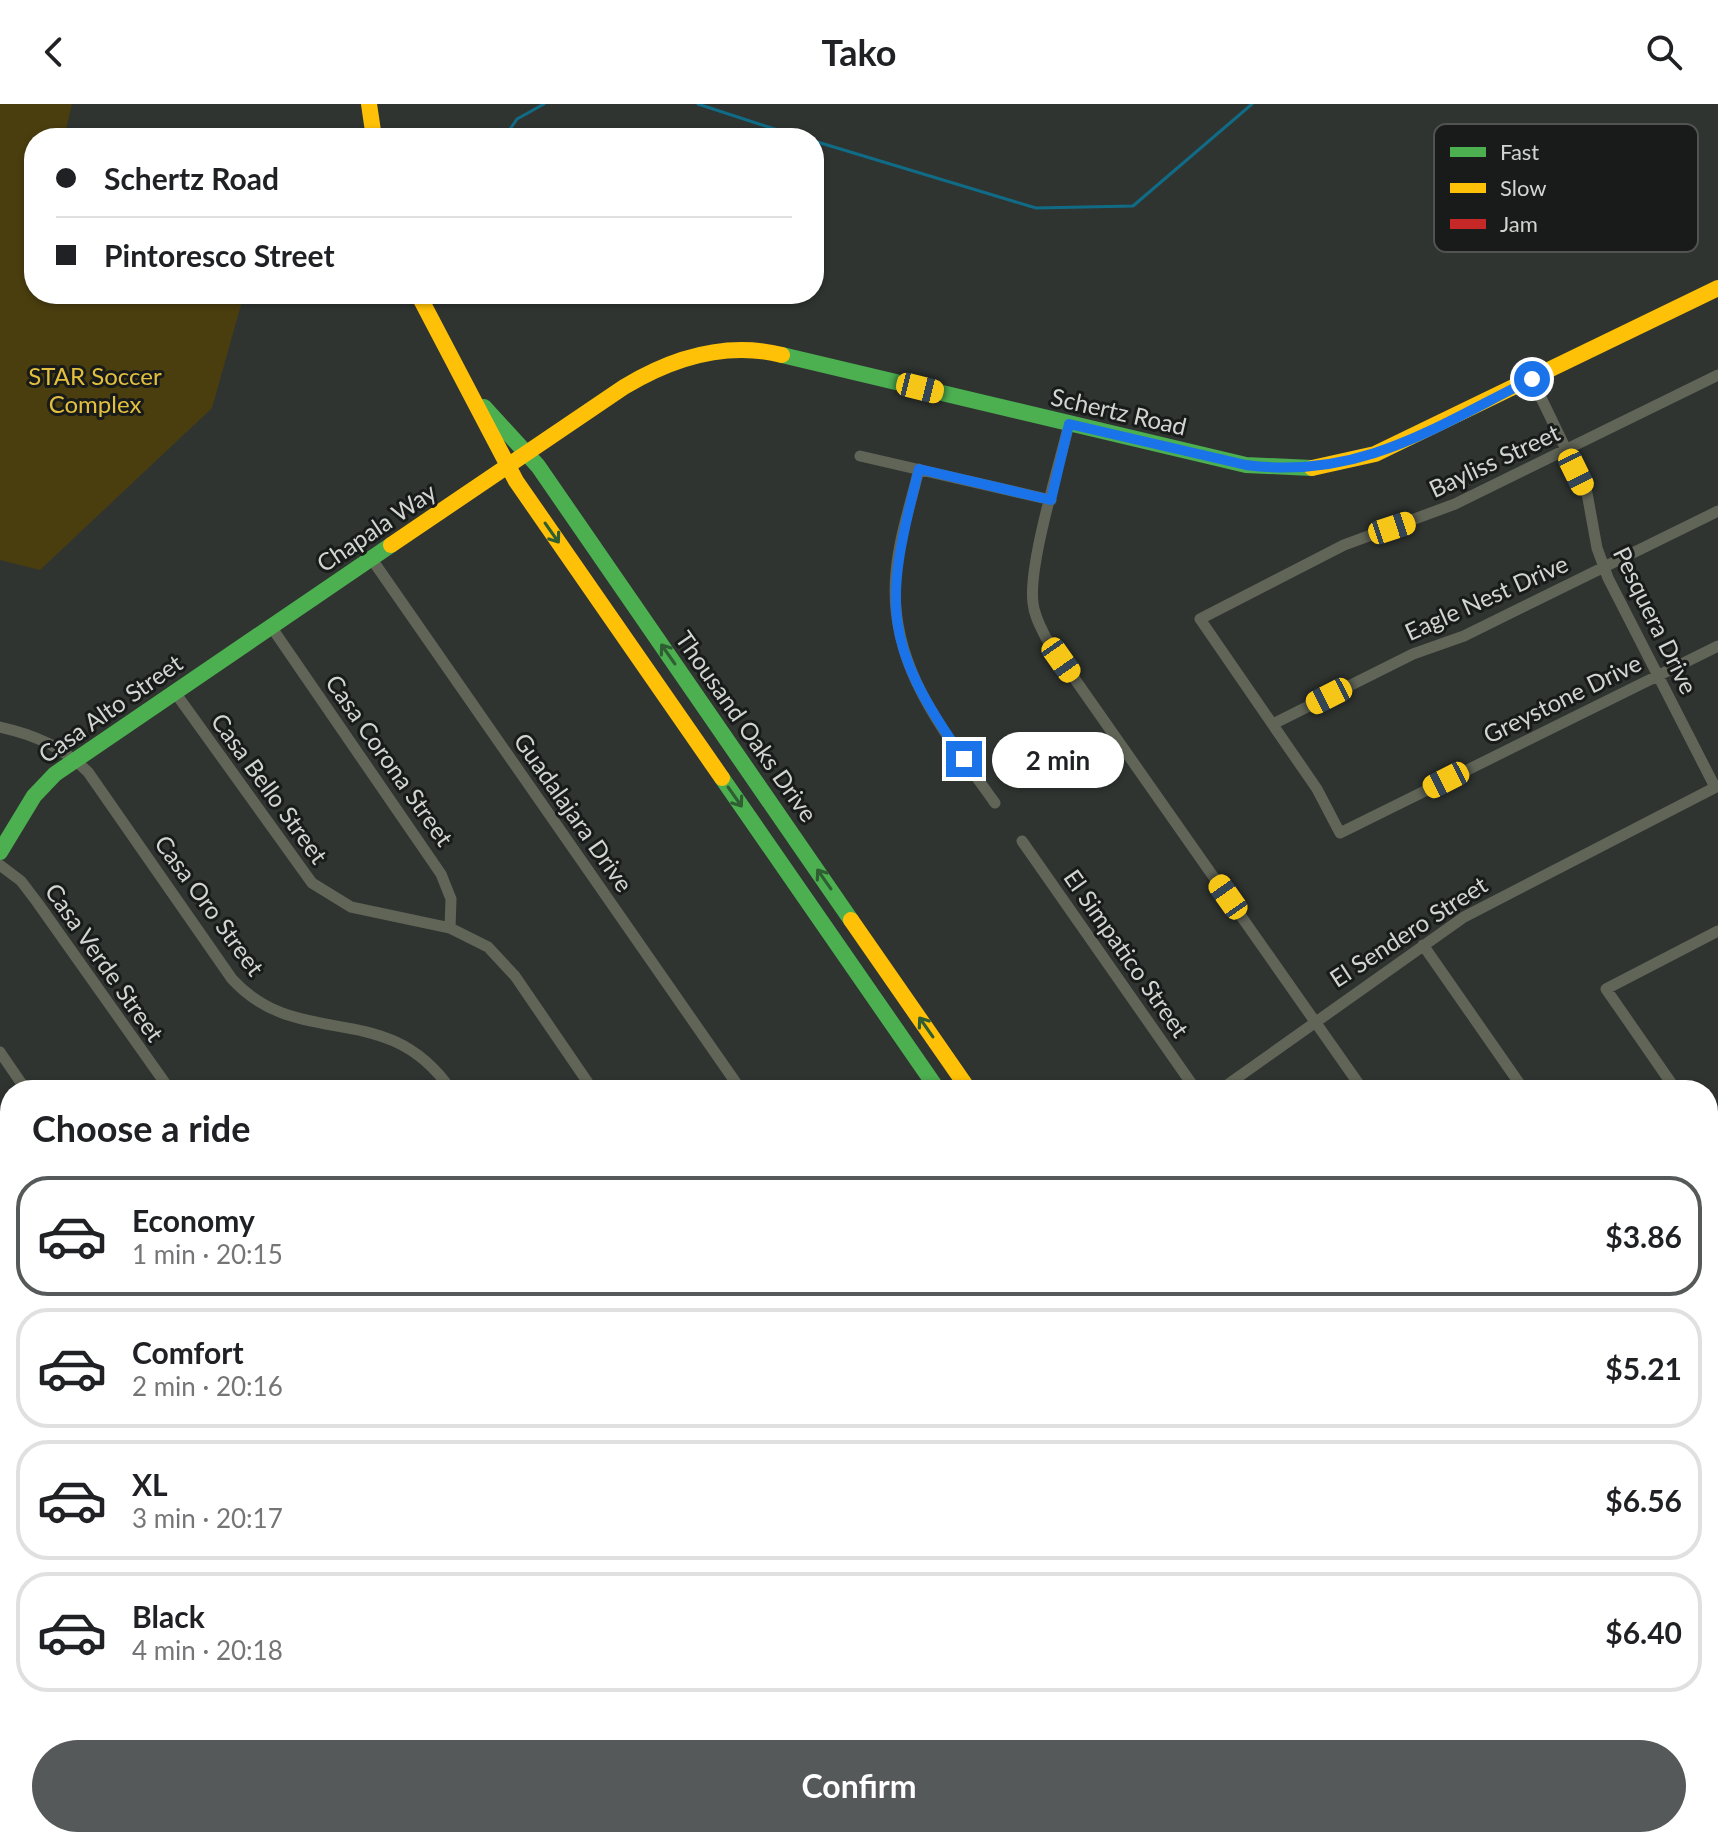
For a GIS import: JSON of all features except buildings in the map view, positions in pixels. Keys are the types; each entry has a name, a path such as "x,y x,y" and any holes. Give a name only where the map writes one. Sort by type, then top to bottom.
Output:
{"street":[{"path":"369,104 373,128"},
{"name":"Schertz Road","path":"508,468 647,372 685,356 731,349 770,352 1246,465 1322,467 1375,454 1718,288"},
{"name":"Thousand Oaks Drive","path":"423,304 475,398 508,468 931,1080"},
{"name":"Bayliss Street","path":"1273,724 1200,619 1344,545 1455,504 1718,375"},
{"name":"Pesquera Drive","path":"1532,379 1592,508 1595,539 1604,568 1716,787"},
{"name":"Thousand Oaks Drive","path":"475,398 529,453 962,1080"},
{"path":"1069,424 1032,591 1036,619 1046,638 1356,1080"},
{"path":"860,456 1051,500"},
{"name":"Chapala Way","path":"270,625 508,468"},
{"path":"919,469 896,568 899,635 922,697 995,803"},
{"name":"Eagle Nest Drive","path":"1273,724 1413,654 1464,636 1718,511"},
{"name":"Guadalajara Drive","path":"371,558 734,1080"},
{"name":"Casa Alto Street","path":"0,852 34,796 75,760 270,625"},
{"name":"Casa Corona Street","path":"270,625 441,874 451,899 450,928"},
{"name":"Greystone Drive","path":"1273,724 1317,789 1340,833 1718,646"},
{"name":"Casa Bello Street","path":"174,691 312,883 351,907 450,928 488,947 506,966 586,1080"},
{"name":"Casa Oro Street","path":"0,727 42,739 88,772 232,979 249,996 280,1014 390,1037 423,1056 443,1080"},
{"name":"El Sendero Street","path":"1233,1080 1314,1020 1464,917 1716,787"},
{"name":"El Simpatico Street","path":"1022,841 1189,1080"},
{"name":"Casa Verde Street","path":"0,865 21,881 37,902 163,1080"},
{"path":"1669,1080 1606,989 1718,931"},
{"path":"1423,945 1517,1080"},
{"path":"0,1052 19,1080"}],"green space":[{"name":"STAR Soccer Complex","path":"0,104 72,104 66,128 24,128 24,304 241,304 212,408 40,570 0,560"}],"waterway":[{"path":"511,128 517,119 544,104"},
{"path":"698,104 771,128"},
{"path":"824,144 1036,208 1133,206 1252,104"}],"traffic: fast":[{"path":"782,355 1246,465 1312,468"},
{"path":"484,407 538,466 851,920"},
{"path":"0,852 34,796 55,774 391,545"},
{"path":"722,778 931,1080"}],"traffic: slow":[{"path":"369,104 373,128"},
{"path":"1312,468 1375,454 1718,288"},
{"path":"423,304 516,481 722,778"},
{"path":"391,545 642,377 680,360 720,351 761,351 782,355"},
{"path":"851,920 962,1080"}],"route":[{"path":"964,759 912,678 904,657 895,613 896,568 919,469 1051,500 1069,424 1246,465 1271,468 1333,466 1375,454 1532,379"}]}
